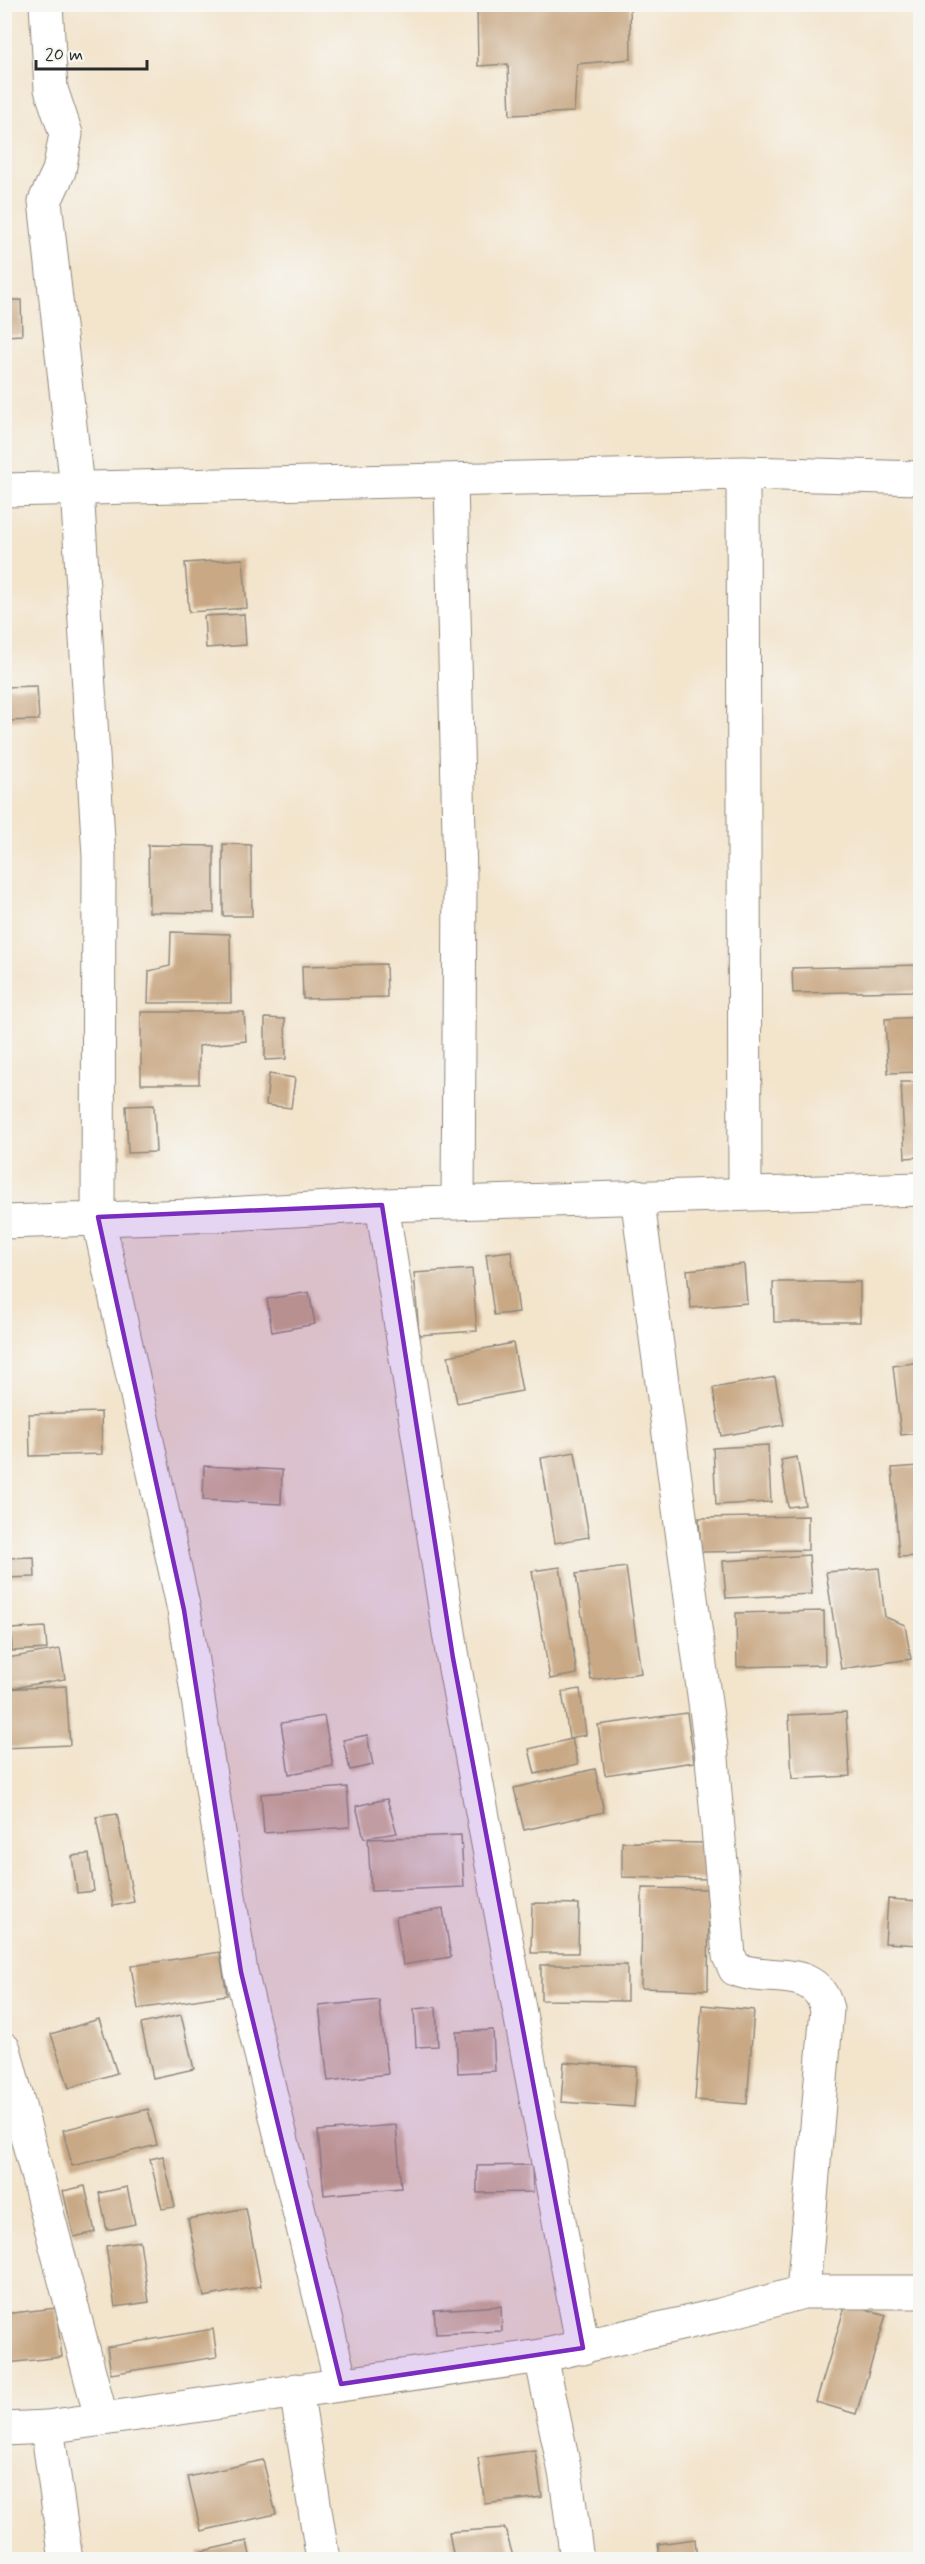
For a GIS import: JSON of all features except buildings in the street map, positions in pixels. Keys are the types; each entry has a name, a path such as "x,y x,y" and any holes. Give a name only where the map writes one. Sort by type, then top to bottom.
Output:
{"street":[{"path":"46,4 51,89 66,134 59,171 45,201 77,488 99,856 98,1217 184,1610 241,1972 341,2384"},
{"path":"4,490 742,473 921,478"},
{"path":"742,473 746,1192"},
{"path":"452,480 460,879 458,1203"},
{"path":"4,1222 98,1217 192,1216 382,1205 746,1192 921,1189"},
{"path":"637,1196 711,1747 729,1956 735,1969 746,1973 800,1978 814,1985 824,1994 827,2009 803,2292"},
{"path":"382,1205 453,1658 583,2348"},
{"path":"4,2049 101,2417"},
{"path":"4,2429 47,2427 101,2417 541,2356 720,2315 803,2292 921,2292"},
{"path":"541,2356 566,2477 577,2559"},
{"path":"296,2390 323,2559"},
{"path":"47,2427 66,2559"}],"highlighted area":[{"path":"382,1205 453,1658 583,2348 341,2384 241,1972 184,1610 98,1217"}]}
